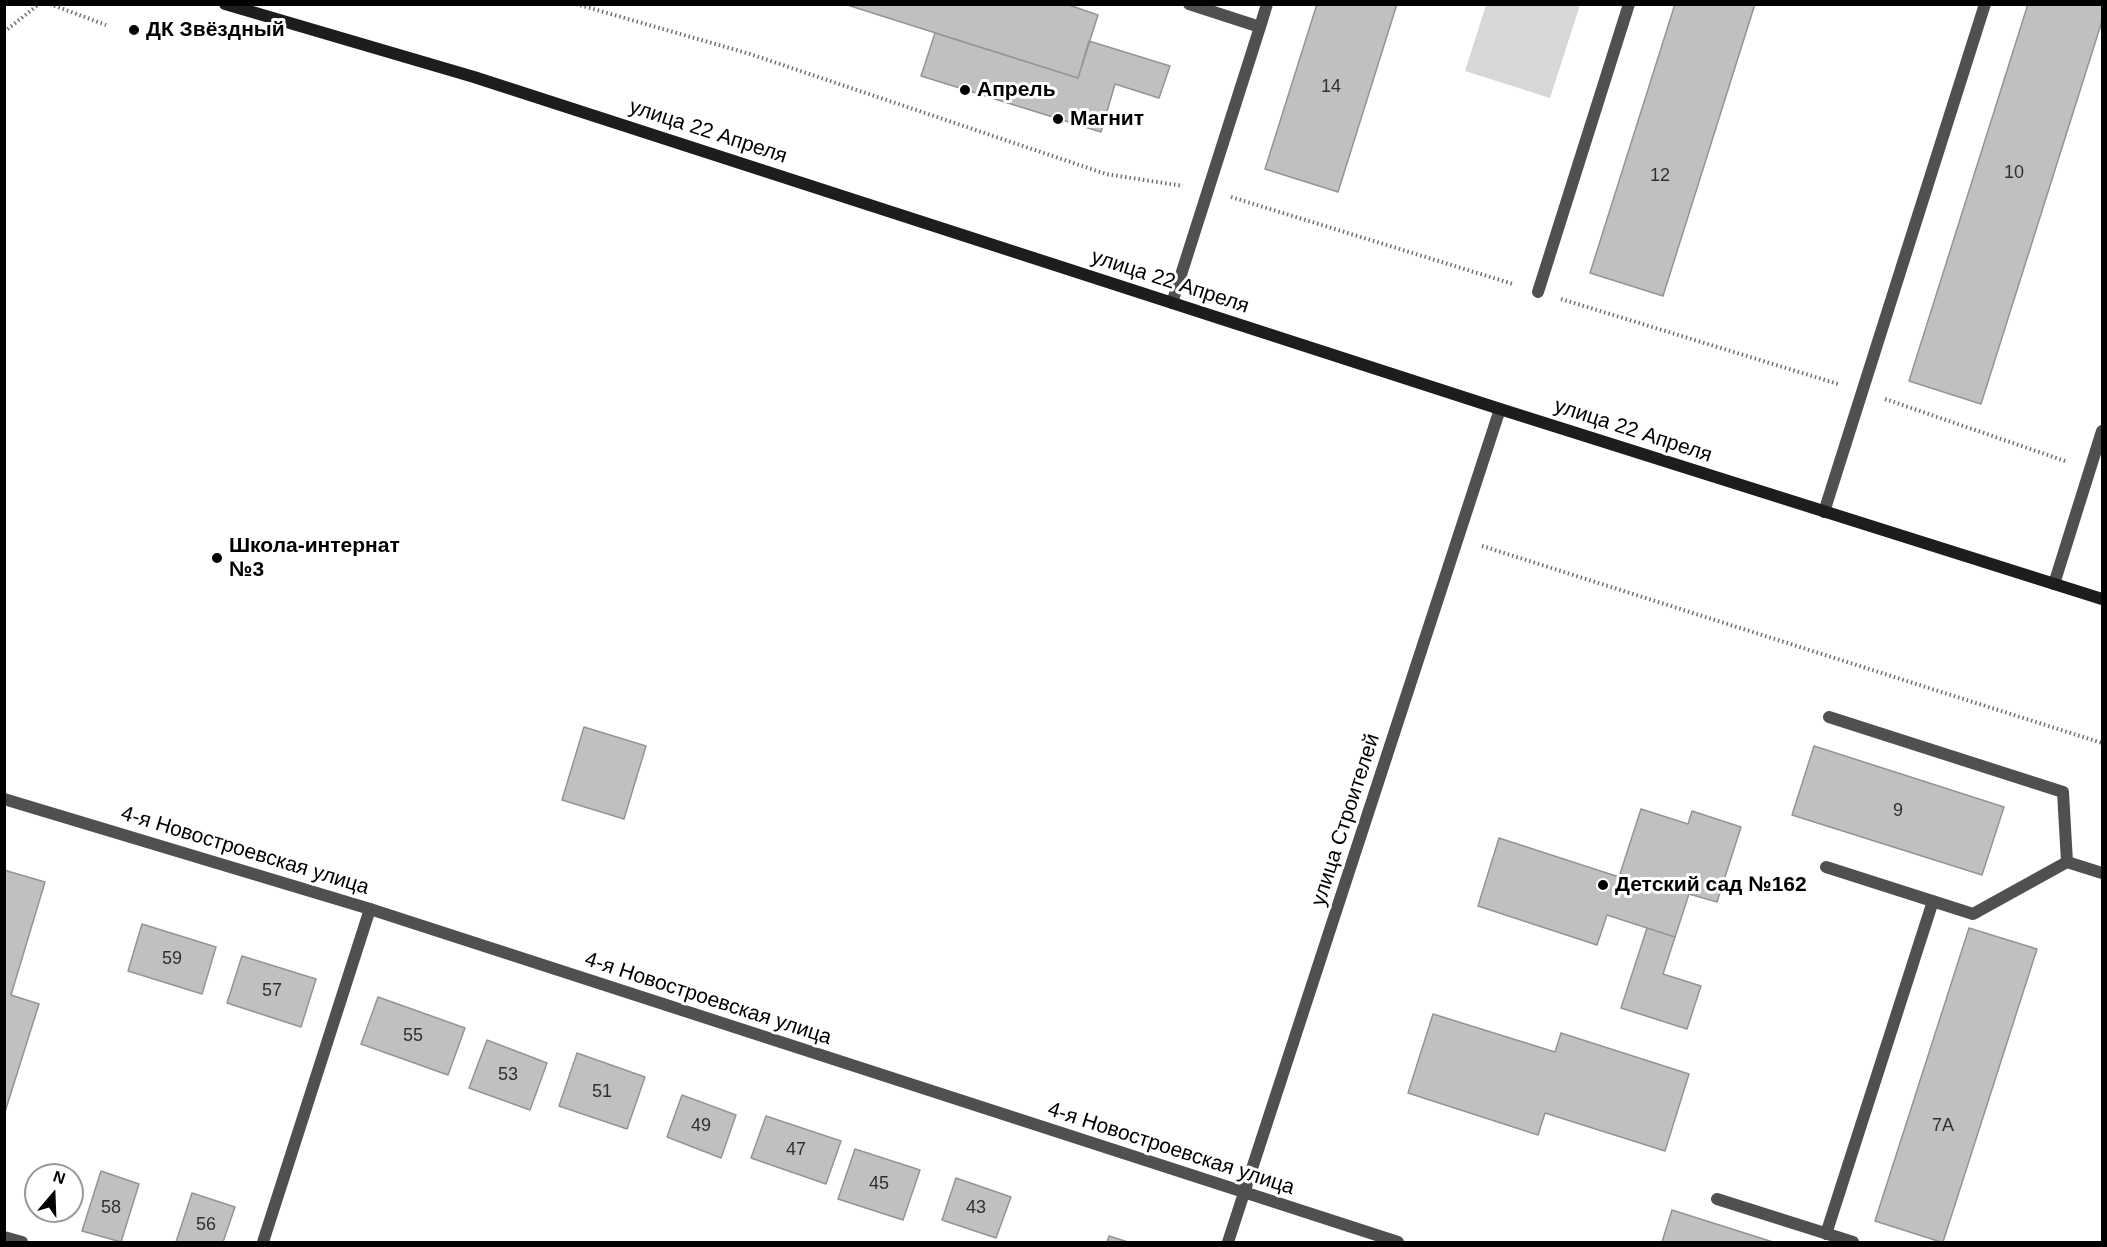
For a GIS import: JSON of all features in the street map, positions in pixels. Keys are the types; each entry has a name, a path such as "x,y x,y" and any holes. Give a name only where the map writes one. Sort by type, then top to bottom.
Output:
{"main road":[{"name":"улица 22 Апреля","path":"225,4 474,77 1500,410 2103,599"}],"street":[{"path":"1189,4 1260,27"},
{"path":"1172,303 1267,4"},
{"path":"1538,292 1629,4"},
{"path":"1824,512 1985,4"},
{"name":"улица Строителей","path":"1228,1242 1500,410"},
{"path":"2054,584 2103,431"},
{"path":"1829,717 2063,792 2067,862"},
{"name":"4-я Новостроевская улица","path":"4,799 370,909 1398,1242"},
{"path":"1826,867 1972,914 2067,862 2103,873"},
{"path":"1826,1234 1933,901"},
{"path":"263,1242 370,909"},
{"path":"1717,1199 1853,1242"},
{"path":"4,1237 22,1242"}],"path":[{"path":"4,32 39,4"},
{"path":"50,4 106,25"},
{"path":"576,4 750,54 1106,174 1208,190 1863,391 2090,470"},
{"path":"1458,540 1472,542 2103,742"}],"shaded area":[{"path":"1486,5 1580,5 1550,98 1465,71"}],"building":[{"path":"844,4 1066,4 1098,15 1078,78"},
{"path":"1317,4 1397,4 1338,192 1265,169"},
{"path":"1675,4 1755,4 1663,296 1590,273"},
{"path":"2028,4 2102,4 2102,21 1981,404 1909,381"},
{"path":"935,33 1078,78 1089,41 1170,66 1159,98 1115,84 1101,132 921,76"},
{"path":"584,727 646,746 624,819 562,800"},
{"path":"1814,746 2004,807 1982,875 1792,815"},
{"name":"Детский сад №162","path":"1641,809 1688,824 1692,811 1741,827 1717,902 1689,894 1675,937 1607,915 1597,945 1478,906 1499,838 1619,877"},
{"path":"4,870 45,882 11,995 39,1004 4,1115"},
{"path":"142,924 216,947 202,994 128,971"},
{"path":"1647,928 1675,937 1663,974 1701,986 1687,1029 1621,1008"},
{"path":"1969,928 2037,949 1943,1242 1941,1242 1875,1221"},
{"path":"242,956 316,979 301,1027 227,1003"},
{"path":"378,997 465,1028 448,1075 361,1044"},
{"path":"1433,1014 1555,1052 1561,1033 1689,1074 1665,1151 1545,1113 1538,1135 1408,1093"},
{"path":"487,1040 547,1063 530,1110 469,1088"},
{"path":"577,1053 645,1077 627,1129 559,1106"},
{"path":"682,1095 736,1115 721,1158 667,1137"},
{"path":"766,1116 841,1141 826,1184 751,1158"},
{"path":"855,1149 920,1170 903,1220 838,1199"},
{"path":"101,1171 139,1184 121,1242 82,1231"},
{"path":"956,1178 1011,1197 996,1238 942,1220"},
{"path":"192,1193 235,1207 223,1242 176,1242"},
{"path":"1672,1210 1773,1242 1662,1242"},
{"path":"1109,1236 1128,1242 1107,1242"}],"place":[{"name":"ДК Звёздный","path":"134,30"},
{"name":"Апрель","path":"965,90"},
{"name":"Магнит","path":"1058,119"},
{"name":"Школа-интернат №3","path":"217,558"},
{"name":"Детский сад №162","path":"1603,885"}]}
